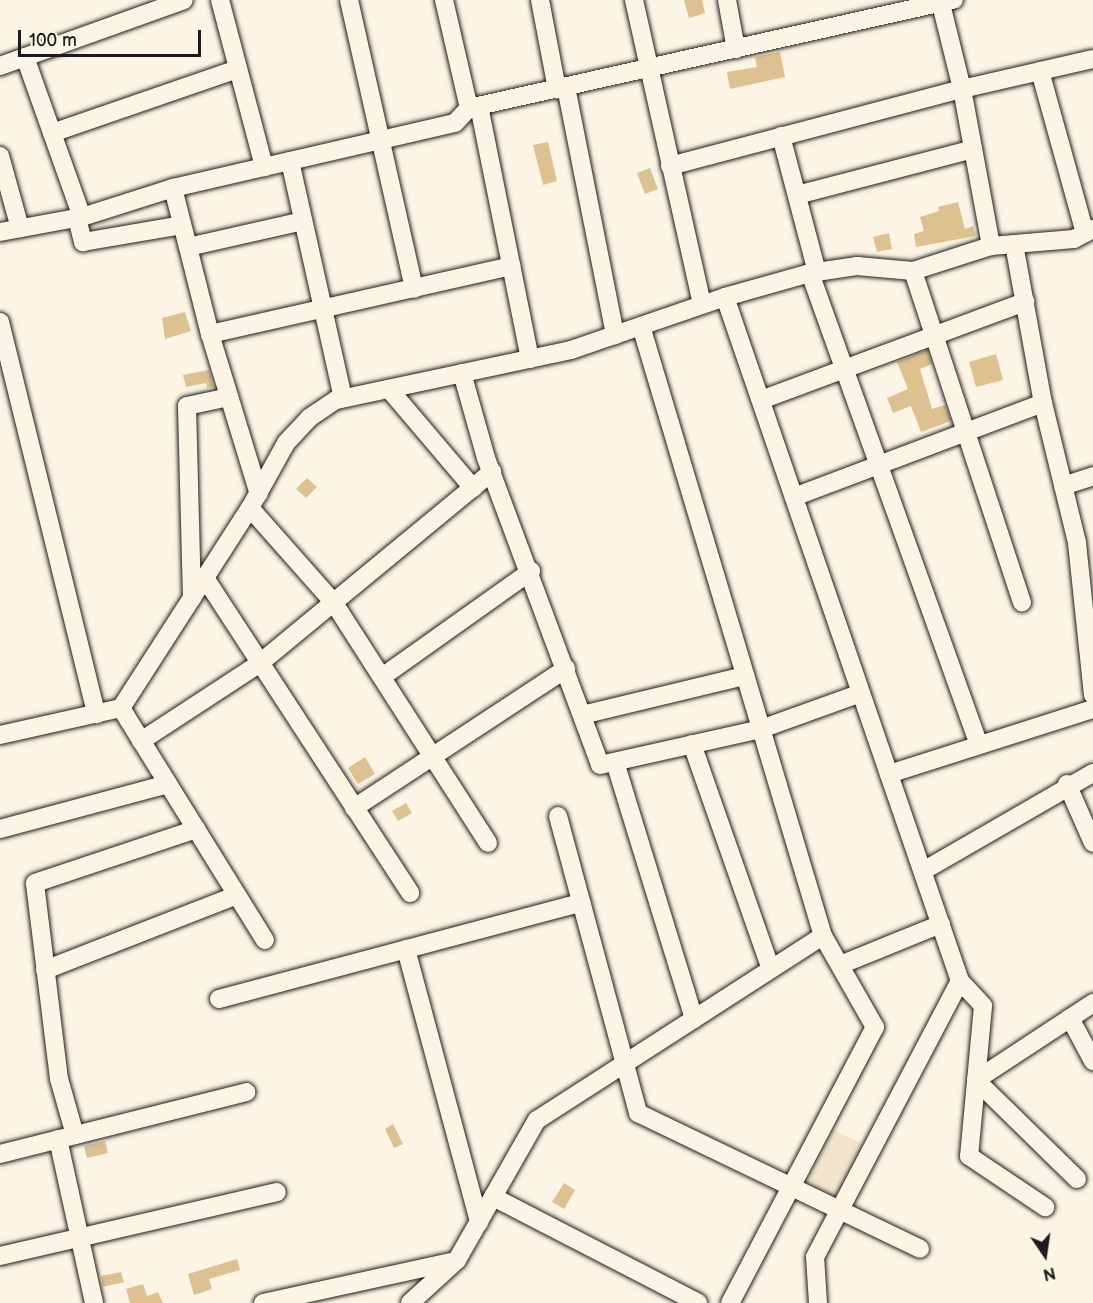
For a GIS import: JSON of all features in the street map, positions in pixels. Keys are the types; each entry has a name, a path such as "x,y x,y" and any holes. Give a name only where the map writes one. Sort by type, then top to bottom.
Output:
{"street":[{"path":"0,66 26,57 134,8 184,0"},
{"path":"220,0 264,167"},
{"path":"349,0 414,289"},
{"path":"444,0 474,107 530,359"},
{"path":"540,0 615,335"},
{"path":"634,0 647,68 702,305"},
{"path":"727,0 736,49"},
{"path":"0,231 79,218 173,188 455,123 474,107 945,1 991,246"},
{"path":"26,57 79,218 83,242 182,225"},
{"path":"670,166 962,88 1093,59"},
{"path":"52,133 238,69"},
{"path":"0,735 121,708 255,501 286,443 309,418 343,398 530,359 615,335 725,297 814,272 857,266 913,271 991,246 1074,239 1089,231 1040,71"},
{"path":"781,136 814,272 844,369 979,746"},
{"path":"797,195 973,149"},
{"path":"0,156 20,228"},
{"path":"290,161 343,398"},
{"path":"173,188 255,501 334,603 488,843"},
{"path":"188,247 303,221"},
{"path":"1014,244 1043,403 1077,543 1093,695"},
{"path":"210,334 511,266"},
{"path":"913,271 1022,603"},
{"path":"725,297 960,981 983,1006 969,1156 1045,1208"},
{"path":"761,400 1025,302"},
{"path":"0,322 8,388 96,714"},
{"path":"641,326 823,936 875,1027 730,1303"},
{"path":"462,373 492,472 531,571 600,765 761,729 861,693"},
{"path":"389,389 473,488"},
{"path":"192,598 187,406 229,397"},
{"path":"794,496 1043,403"},
{"path":"141,741 260,663 492,472"},
{"path":"1063,486 1093,476"},
{"path":"382,677 531,571"},
{"path":"205,578 410,893"},
{"path":"354,808 566,669"},
{"path":"582,715 746,676"},
{"path":"121,708 265,940"},
{"path":"889,774 1093,709"},
{"path":"692,744 771,969"},
{"path":"615,762 694,1019"},
{"path":"922,871 1068,784 1093,773"},
{"path":"0,829 168,784"},
{"path":"1068,784 1093,843"},
{"path":"558,816 638,1113 920,1249"},
{"path":"94,1303 80,1237 35,883 196,829"},
{"path":"45,970 237,895"},
{"path":"219,999 581,903"},
{"path":"840,965 941,924"},
{"path":"410,1303 457,1260 537,1120 823,936"},
{"path":"406,949 479,1222"},
{"path":"818,1303 815,1257 960,981"},
{"path":"976,1080 1093,1003"},
{"path":"1070,1018 1093,1061"},
{"path":"976,1080 1077,1179"},
{"path":"0,1154 246,1092"},
{"path":"0,1256 277,1192"},
{"path":"494,1197 698,1303"},
{"path":"263,1303 457,1260"}],"shaded area":[{"path":"834,1130 866,1146 838,1199 807,1182"}],"building":[{"path":"684,0 702,0 705,13 689,18"},
{"path":"780,52 785,77 730,89 727,72 757,67 755,57"},
{"path":"548,142 557,181 543,185 533,145"},
{"path":"650,168 658,189 645,194 637,173"},
{"path":"958,202 965,229 973,226 976,236 916,247 914,234 924,231 920,217 939,211 938,207"},
{"path":"889,233 892,249 877,252 873,237"},
{"path":"185,312 191,331 165,339 162,318"},
{"path":"927,350 932,364 920,369 932,409 945,405 951,421 921,432 911,406 893,413 887,398 908,389 897,362"},
{"path":"996,354 1003,380 976,387 969,362"},
{"path":"209,370 214,387 207,388 206,383 186,387 183,375"},
{"path":"307,478 317,487 306,498 296,489"},
{"path":"365,757 375,774 358,784 348,768"},
{"path":"406,803 412,813 398,821 392,811"},
{"path":"393,1124 403,1144 394,1148 385,1129"},
{"path":"105,1141 108,1153 87,1158 84,1146"},
{"path":"564,1183 575,1190 564,1209 552,1202"},
{"path":"237,1259 240,1270 209,1279 212,1289 194,1295 188,1274"},
{"path":"121,1272 124,1282 103,1287 101,1276"},
{"path":"143,1284 147,1296 158,1292 163,1303 130,1303 126,1289"}]}
